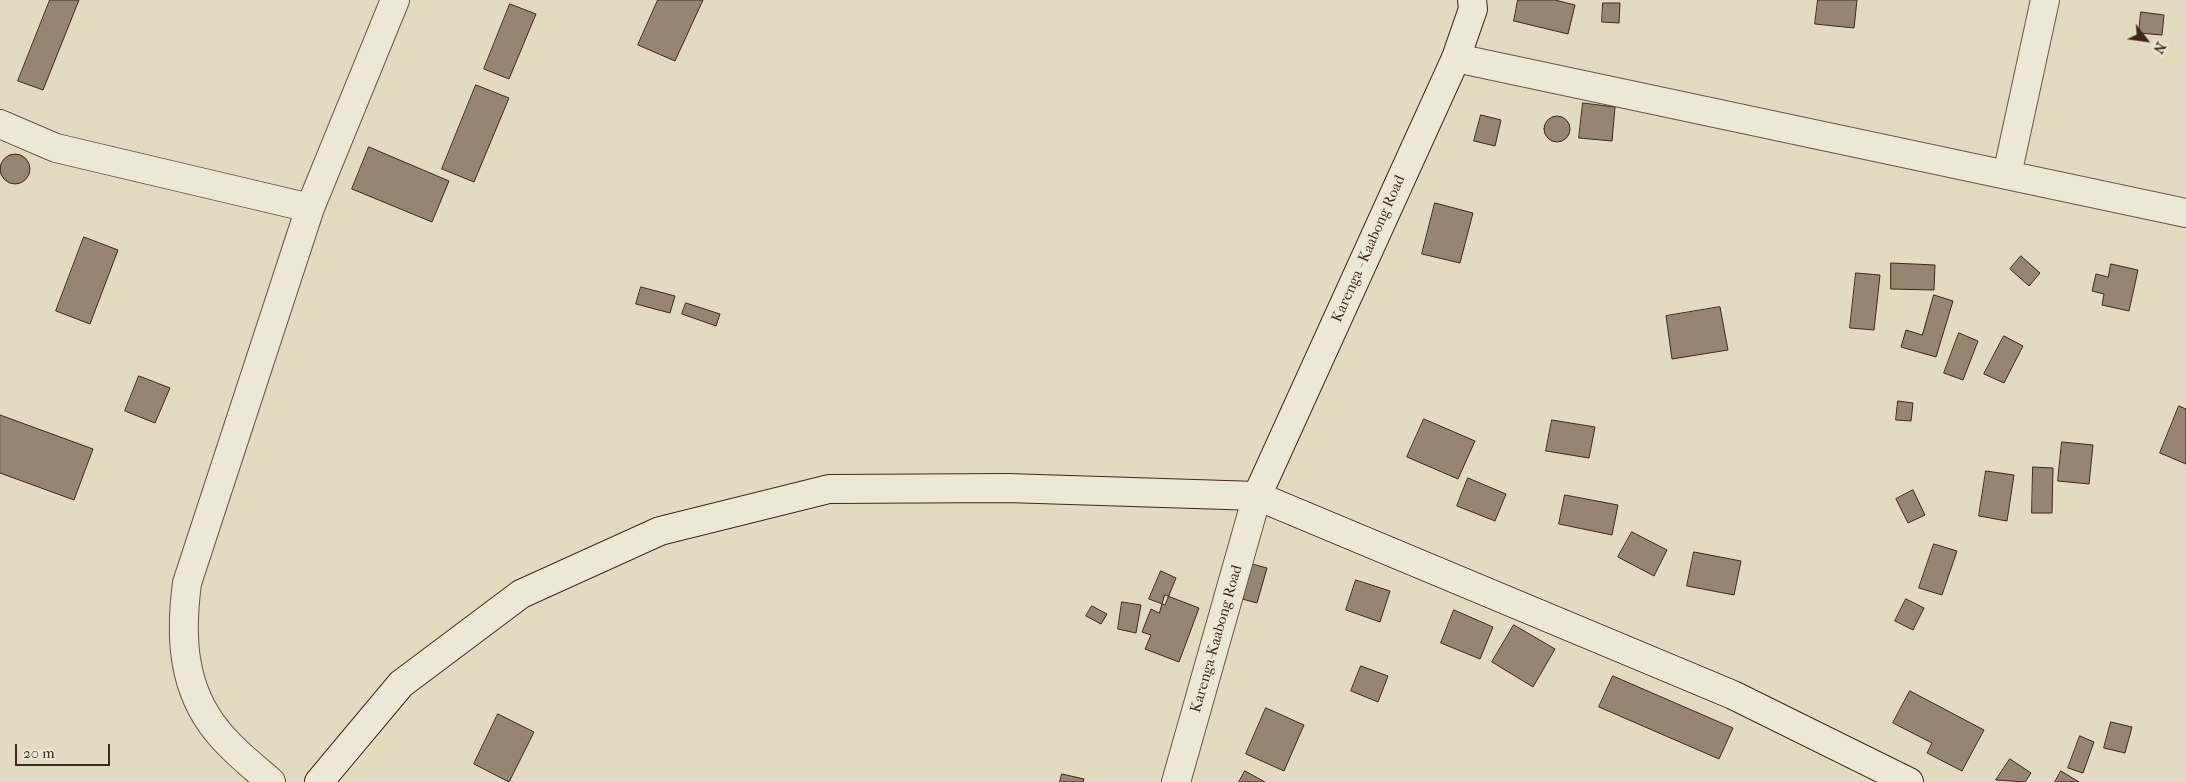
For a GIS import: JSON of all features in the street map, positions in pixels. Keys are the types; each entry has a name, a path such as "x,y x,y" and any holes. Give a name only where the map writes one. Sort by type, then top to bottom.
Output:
{"street":[{"path":"271,782 217,732 195,696 187,671 182,638 182,615 187,583 310,208 395,0"},
{"path":"2007,176 2045,0"},
{"name":"Karenga - Kaabong Road","path":"1257,496 1456,58 1474,3"},
{"path":"1456,58 2186,213"},
{"path":"0,124 56,148 310,208"},
{"path":"319,782 401,684 522,594 660,532 829,489 1007,488 1257,496 1733,695 1909,782"},
{"name":"Karenga-Kaabong Road","path":"1176,782 1257,496"}],"building":[{"path":"50,0 79,0 43,90 18,81"},
{"path":"658,0 703,0 675,61 638,45"},
{"path":"1518,0 1555,0 1575,5 1568,34 1514,21"},
{"path":"1818,0 1857,0 1854,28 1815,24"},
{"path":"1603,3 1620,3 1619,23 1602,22"},
{"path":"510,4 536,14 509,79 484,69"},
{"path":"2141,12 2164,15 2162,35 2139,33"},
{"path":"476,85 509,98 474,182 442,169"},
{"path":"1583,103 1615,107 1612,141 1579,138"},
{"path":"1481,115 1501,120 1495,146 1474,141"},
{"path":"1557,116 1566,120 1570,129 1566,138 1557,142 1548,138 1544,129 1548,120"},
{"path":"369,147 449,181 432,222 352,189"},
{"path":"15,154 26,158 30,169 26,180 15,184 4,180 0,169 4,158"},
{"path":"1435,203 1473,213 1460,263 1422,254"},
{"path":"84,237 118,250 90,324 56,311"},
{"path":"2021,256 2040,273 2029,286 2010,269"},
{"path":"1891,263 1935,265 1934,290 1891,289"},
{"path":"2111,264 2138,270 2129,311 2102,305 2104,294 2092,291 2096,274 2108,277"},
{"path":"1856,273 1880,275 1874,330 1850,328"},
{"path":"641,287 675,296 670,313 636,304"},
{"path":"1934,295 1953,301 1936,357 1901,347 1906,330 1922,335"},
{"path":"686,303 720,314 716,326 682,314"},
{"path":"1720,307 1728,350 1672,359 1666,316"},
{"path":"1959,333 1978,341 1963,380 1944,373"},
{"path":"2004,336 2023,346 2004,383 1984,374"},
{"path":"139,376 170,388 155,423 125,411"},
{"path":"1898,401 1913,403 1911,421 1896,420"},
{"path":"2179,406 2186,409 2186,464 2160,453"},
{"path":"0,415 93,449 74,500 0,473"},
{"path":"1424,419 1475,441 1458,479 1407,457"},
{"path":"1552,420 1595,427 1589,458 1546,451"},
{"path":"2062,442 2093,445 2089,484 2058,481"},
{"path":"2033,467 2053,468 2052,513 2032,513"},
{"path":"1986,471 2014,475 2007,521 1979,516"},
{"path":"1468,478 1506,494 1495,521 1457,506"},
{"path":"1913,490 1925,515 1908,523 1896,499"},
{"path":"1565,495 1618,505 1612,535 1559,524"},
{"path":"1632,532 1667,550 1654,576 1618,557"},
{"path":"1934,544 1957,551 1942,595 1919,588"},
{"path":"1694,552 1741,561 1734,595 1687,586"},
{"path":"1252,564 1267,568 1257,603 1242,599"},
{"path":"1161,571 1176,578 1165,605 1149,599"},
{"path":"1356,580 1390,591 1380,622 1346,610"},
{"path":"1165,595 1199,608 1179,662 1145,649 1151,635 1142,632 1151,609 1159,613"},
{"path":"1906,599 1924,608 1913,630 1895,621"},
{"path":"1122,602 1141,605 1136,633 1118,629"},
{"path":"1092,606 1107,614 1101,624 1086,616"},
{"path":"1454,610 1493,627 1480,659 1441,643"},
{"path":"1514,625 1555,649 1533,687 1492,662"},
{"path":"1361,666 1388,676 1378,702 1351,691"},
{"path":"1613,676 1733,728 1719,759 1599,707"},
{"path":"1910,691 1984,730 1962,771 1927,753 1932,743 1893,723"},
{"path":"1266,708 1304,725 1284,771 1246,754"},
{"path":"498,714 534,732 509,782 474,764"},
{"path":"2111,722 2132,727 2125,753 2104,748"},
{"path":"2080,736 2094,742 2083,773 2068,768"},
{"path":"2010,759 2031,773 2025,782 1996,780"},
{"path":"1245,771 1265,782 1239,782"},
{"path":"2061,771 2079,782 2055,782"},
{"path":"1062,774 1084,779 1083,782 1060,782"}]}
